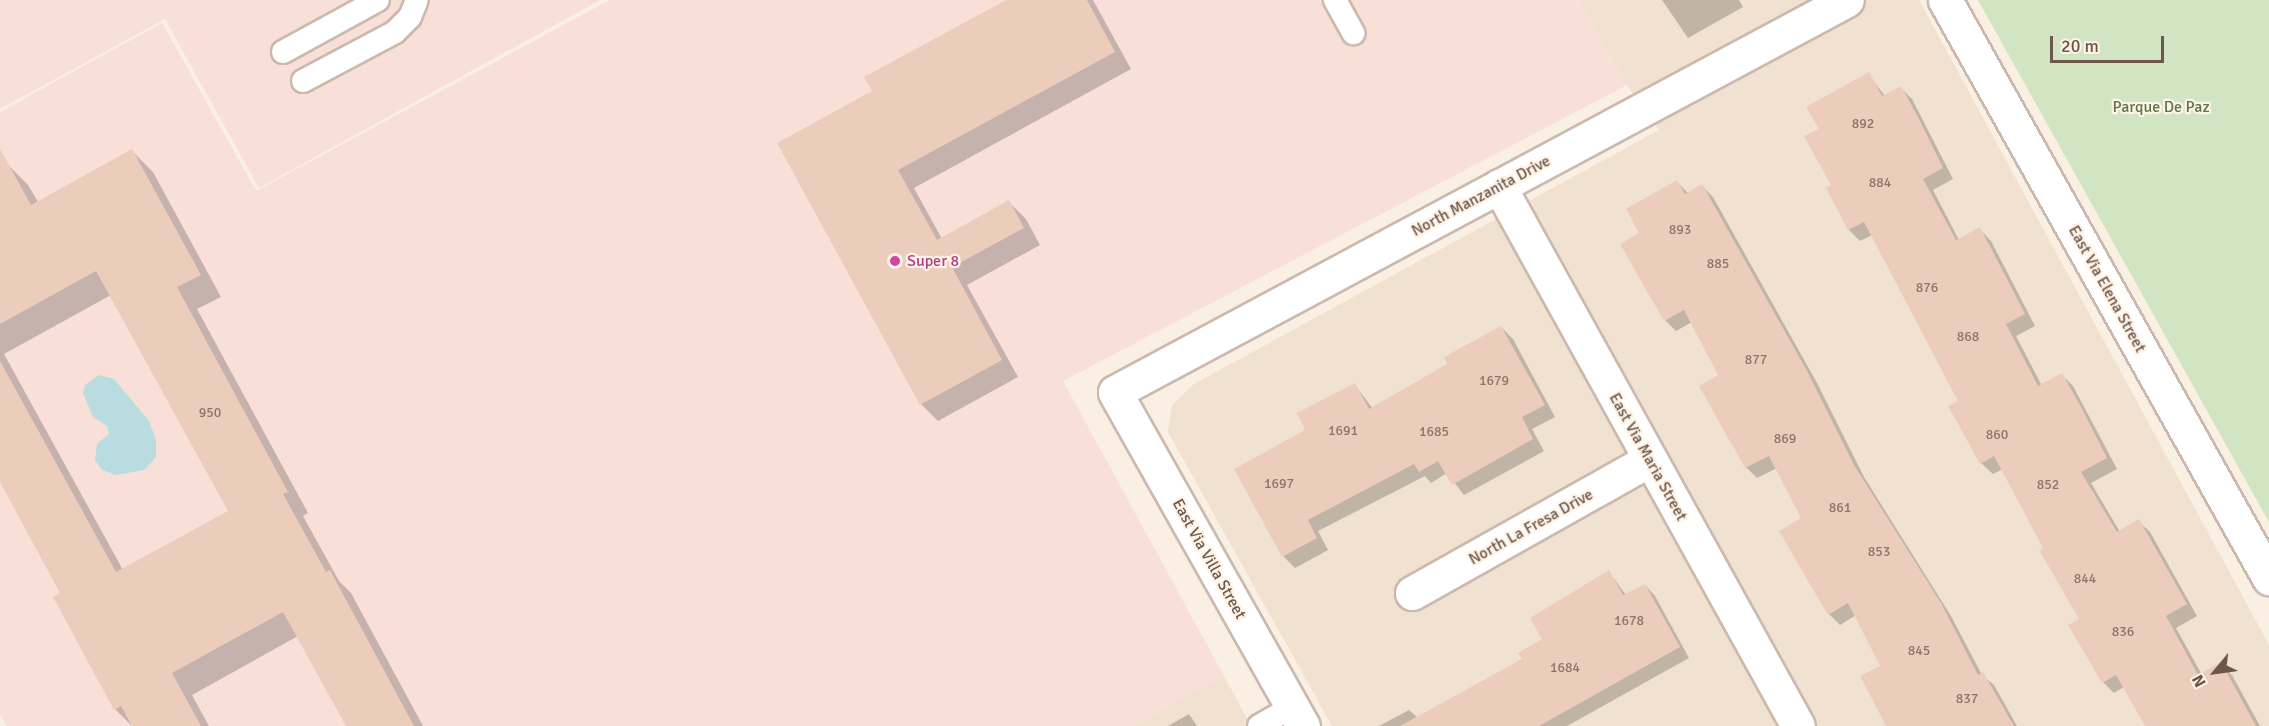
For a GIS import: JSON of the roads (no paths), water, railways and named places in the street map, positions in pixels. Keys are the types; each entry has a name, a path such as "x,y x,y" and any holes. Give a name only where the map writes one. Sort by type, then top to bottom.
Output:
{"street":[{"name":"North Manzanita Drive","path":"1115,392 1846,0"},
{"name":"East Via Elena Street","path":"1945,0 2269,578"},
{"name":"East Via Maria Street","path":"1499,186 1798,726"},
{"name":"East Via Villa Street","path":"1115,392 1297,717"},
{"name":"North La Fresa Drive","path":"1412,593 1649,460"}],"lane":[{"path":"283,52 378,0"},
{"path":"303,81 395,32 410,17 417,0"},
{"path":"1335,0 1353,33"},
{"path":"1259,726 1297,717"}],"water":[{"path":"99,375 114,379 149,421 156,440 156,457 144,470 116,475 102,470 95,460 97,444 109,434 107,426 93,417 83,393 85,385"}],"place":[{"name":"Super 8","path":"895,261"}],"park label":[{"name":"Parque De Paz","path":"2161,107"}]}
